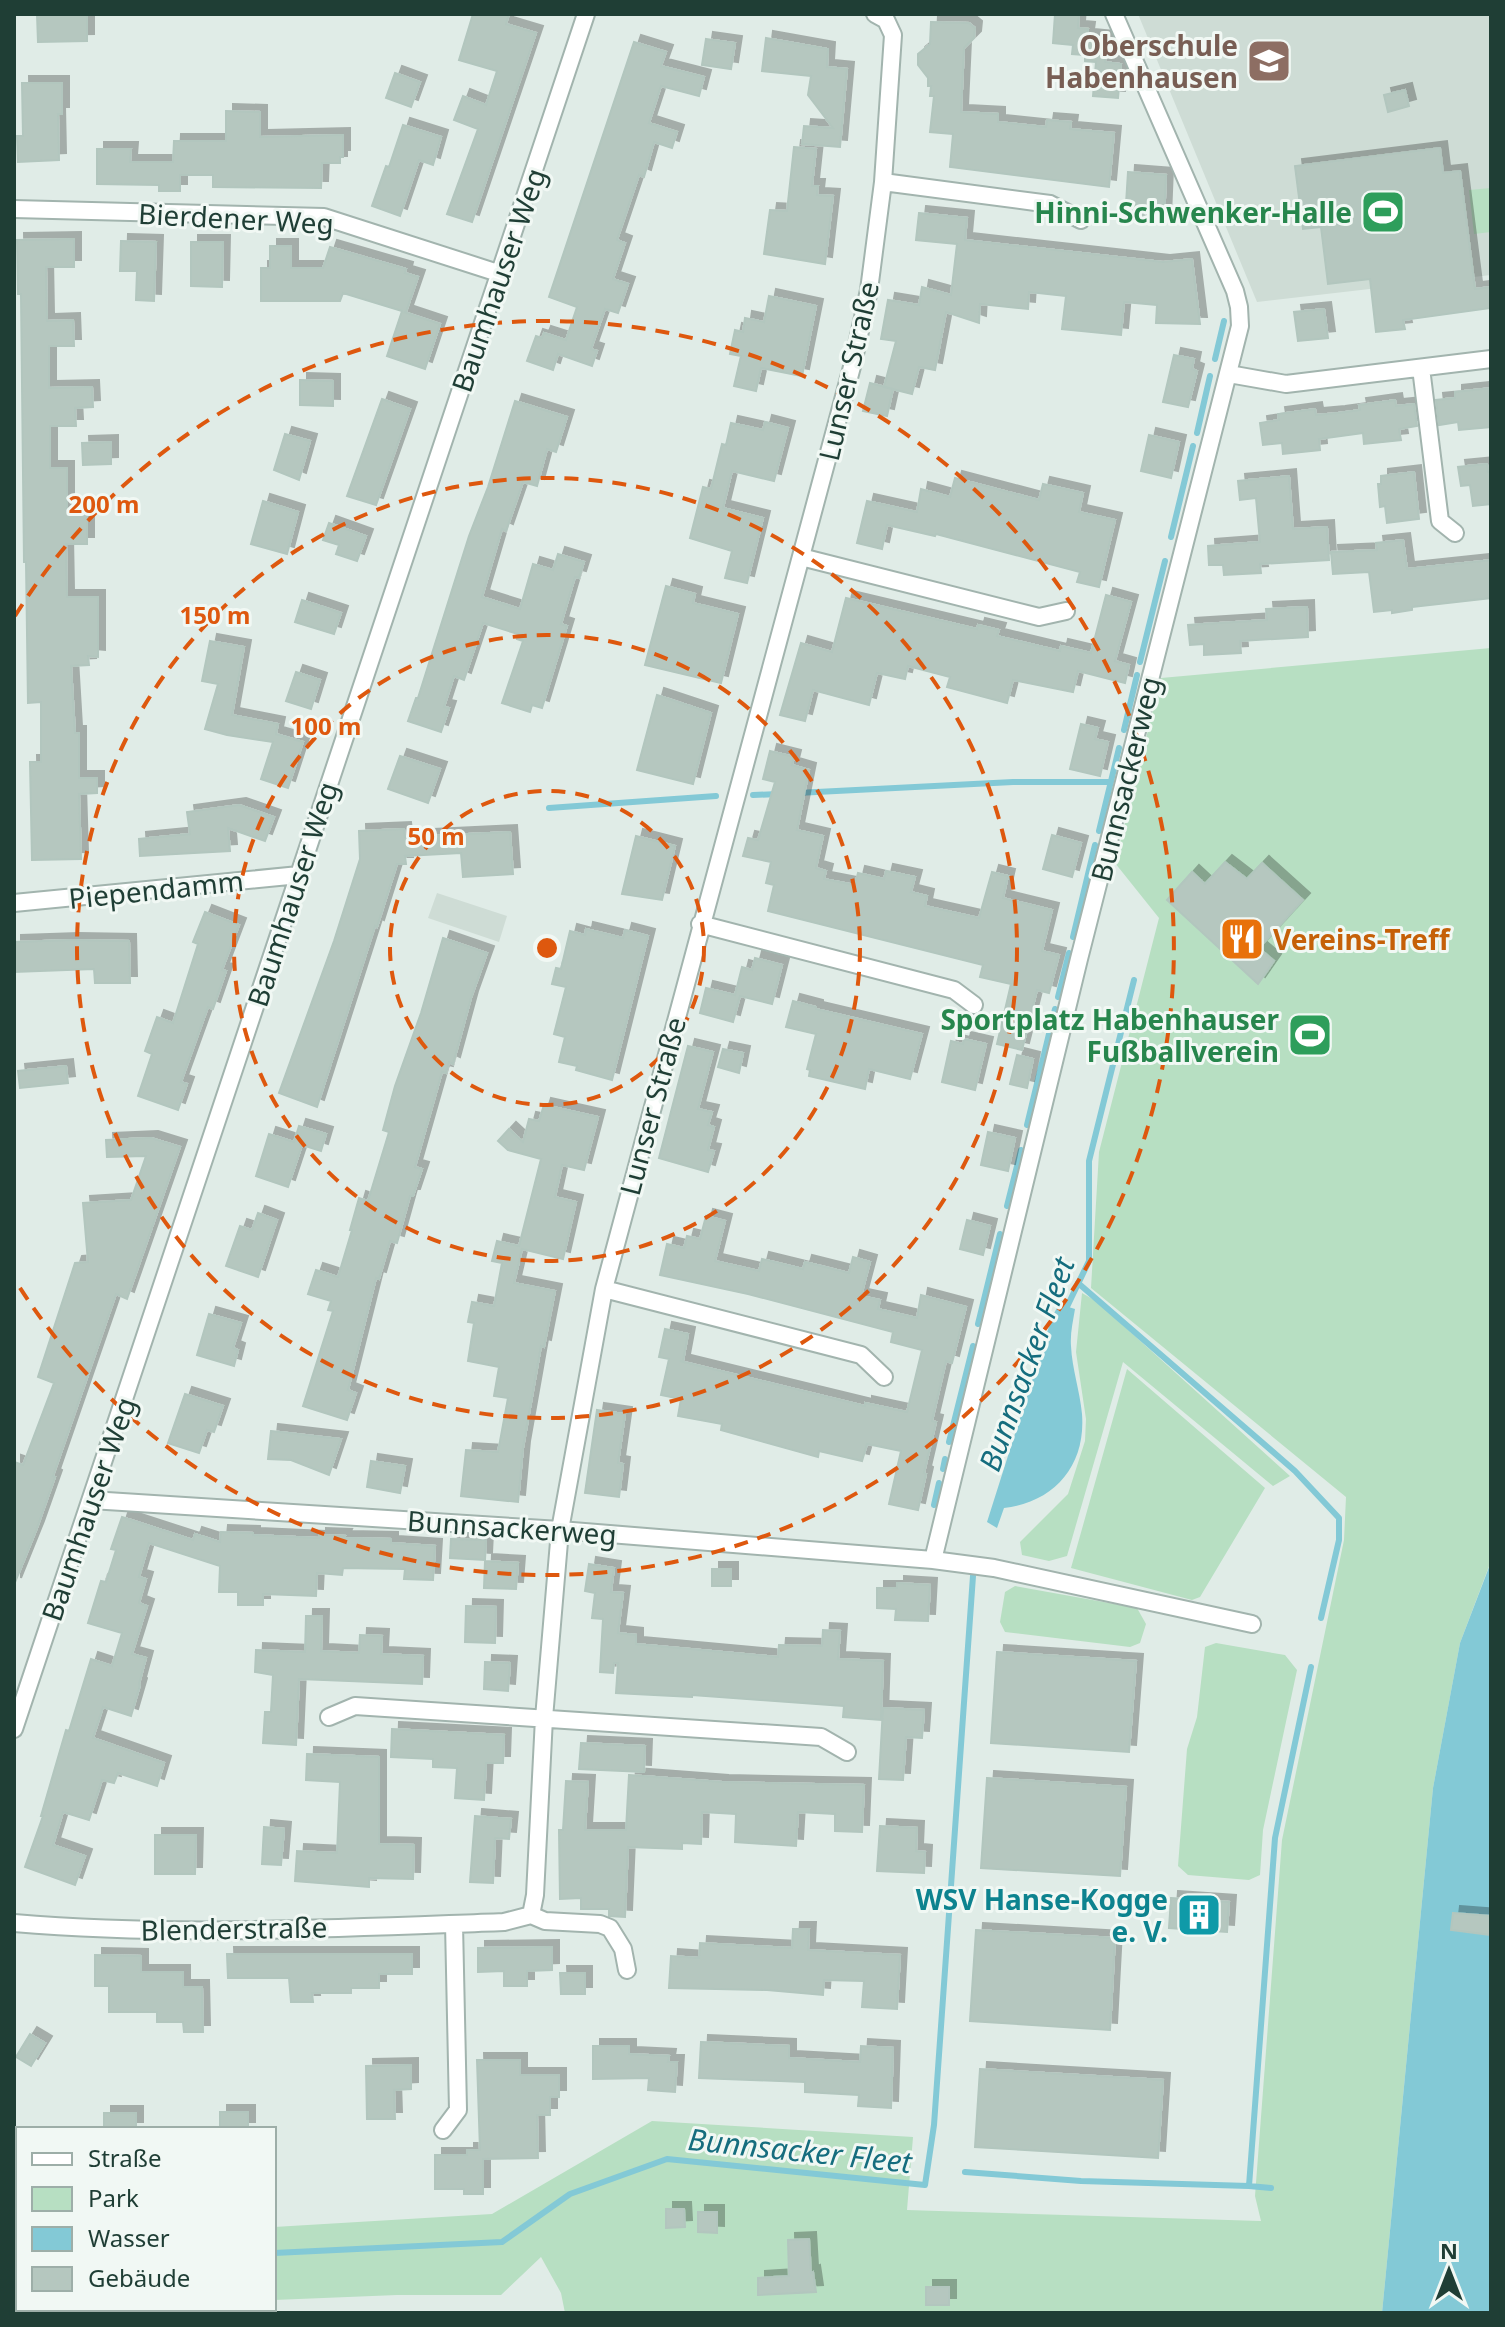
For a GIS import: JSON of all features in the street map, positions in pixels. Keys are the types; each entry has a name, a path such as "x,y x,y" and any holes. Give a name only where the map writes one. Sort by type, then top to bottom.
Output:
{"street":[{"name":"Baumhauser Weg","path":"14,1729 586,14"},
{"name":"Lunser Straße","path":"560,1530 604,1289 853,363 869,290 883,182 893,35 886,20 875,14"},
{"name":"Bunnsackerweg","path":"933,1560 1083,945 1240,326 1235,291 1114,14"},
{"path":"883,182 1050,204 1081,220"},
{"name":"Bierdener Weg","path":"14,209 324,217 498,273"},
{"path":"1229,374 1286,384 1491,359"},
{"path":"1421,368 1440,521 1455,533"},
{"path":"801,557 1039,617 1066,611"},
{"name":"Piependamm","path":"14,903 299,875"},
{"path":"700,924 954,990 974,1005"},
{"path":"604,1289 861,1355 884,1377"},
{"name":"Bunnsackerweg","path":"91,1500 560,1530 933,1560 994,1568 1252,1624"},
{"path":"531,1915 535,1895 544,1718 560,1530"},
{"path":"329,1717 355,1706 544,1718 821,1737 847,1752"},
{"name":"Blenderstraße","path":"14,1923 146,1931 504,1922 531,1915 545,1921 600,1924 610,1928 623,1949 627,1970"},
{"path":"443,2130 458,2110 454,1924"}],"shaded area":[{"path":"1138,14 1491,14 1491,275 1257,302"},
{"path":"437,893 507,916 499,942 428,918"}],"green space":[{"path":"1491,188 1491,232 1474,234 1469,190"},
{"path":"1491,648 1491,1561 1460,1643 1433,1788 1382,2313 565,2313 561,2293 541,2257 501,2295 276,2300 276,2227 492,2214 652,2121 913,2137 907,2210 1261,2221 1255,2196 1282,1840 1344,1540 1346,1497 1091,1288 1099,1152 1159,918 1115,863 1161,678"},
{"path":"1082,1293 1096,1301 1290,1476 1273,1486 1123,1362 1067,1556 1049,1561 1022,1555 1020,1542 1068,1494 1085,1441 1086,1419 1076,1352"},
{"path":"1127,1369 1265,1488 1200,1597 1192,1600 1071,1568"},
{"path":"1015,1586 1137,1608 1146,1624 1140,1643 1130,1647 1005,1632 1000,1622 1005,1592"},
{"path":"1216,1643 1285,1655 1297,1670 1263,1830 1260,1875 1249,1880 1188,1875 1178,1866 1187,1749 1197,1717 1205,1647"},
{"path":"14,2304 16,2311 240,2311 14,2313"}],"water":[{"path":"1059,1304 1075,1309 1071,1341 1082,1414 1079,1450 1063,1478 1052,1489 1038,1498 1004,1508 997,1528 987,1522 1052,1317"},
{"path":"1491,1562 1491,2313 1382,2313 1433,1788 1460,1643"}],"building":[{"path":"37,14 87,14 87,41 38,42"},
{"path":"473,14 509,14 506,24 536,33 472,222 447,214 478,129 454,120 463,96 486,105 497,71 459,60"},
{"path":"1055,14 1079,14 1078,28 1088,29 1087,36 1107,38 1105,62 1121,64 1118,98 1093,96 1096,62 1085,61 1085,55 1072,54 1073,45 1053,43"},
{"path":"931,22 969,23 975,28 974,38 964,48 961,112 998,114 998,122 1046,127 1047,120 1071,122 1070,129 1114,133 1109,187 950,167 953,134 930,132 934,96 930,96 928,78 918,65 918,54 930,44"},
{"path":"766,38 828,49 827,67 847,69 840,147 802,144 804,126 833,128 808,95 811,76 762,71"},
{"path":"706,39 735,43 731,69 702,65"},
{"path":"634,42 666,52 661,66 704,77 699,96 661,86 649,123 677,132 672,148 654,142 644,177 639,175 617,240 625,243 613,279 628,284 618,313 605,309 591,349 597,351 592,366 558,354 553,370 527,361 536,336 542,338 544,333 566,340 577,307 549,297"},
{"path":"395,73 420,82 411,107 386,98"},
{"path":"22,83 62,83 62,114 58,114 59,160 18,162 17,136 23,136"},
{"path":"1405,90 1409,106 1388,112 1384,95"},
{"path":"226,111 260,112 260,137 343,135 343,157 340,157 340,163 322,163 321,188 213,187 213,175 180,175 180,191 159,191 159,185 97,184 97,149 131,149 130,162 173,162 174,141 226,141"},
{"path":"403,125 441,137 433,165 419,160 400,216 372,206"},
{"path":"794,147 816,149 812,186 818,186 817,195 833,196 825,264 764,254 770,210 787,211"},
{"name":"Hinni-Schwenker-Halle","path":"1440,148 1443,173 1460,171 1475,289 1491,287 1491,308 1403,320 1405,329 1376,332 1370,279 1328,284 1321,227 1303,229 1295,166"},
{"path":"1128,172 1166,175 1164,223 1125,220"},
{"path":"919,213 967,218 965,240 1163,262 1192,259 1200,324 1156,323 1157,305 1124,302 1121,335 1062,329 1066,296 1029,292 1028,309 980,304 979,323 946,312 935,370 919,367 912,394 884,387 896,341 881,339 888,300 919,305 922,287 951,295 957,244 916,240"},
{"path":"74,239 74,267 46,267 47,321 73,320 74,346 49,346 49,388 92,387 93,407 75,408 76,426 50,426 50,468 67,468 67,509 87,509 87,544 66,544 67,597 98,597 98,657 88,656 89,665 71,666 75,733 79,733 79,778 97,778 97,793 79,794 81,859 32,860 30,762 41,762 41,702 28,703 21,294 18,294 17,240"},
{"path":"121,241 156,242 154,301 136,300 137,271 120,271"},
{"path":"191,242 223,242 222,287 191,286"},
{"path":"270,246 291,246 291,268 323,268 330,247 406,269 405,273 418,277 404,312 440,324 425,369 387,356 402,311 343,293 340,301 261,301 261,268 270,268"},
{"path":"769,296 816,306 802,376 761,368 756,391 734,386 741,356 730,354 735,330 743,332 745,318 764,322"},
{"path":"1324,309 1328,338 1298,341 1294,312"},
{"path":"1174,355 1194,359 1192,369 1197,371 1188,407 1163,402"},
{"path":"300,380 333,381 333,406 300,405"},
{"path":"870,383 893,389 887,416 863,411"},
{"path":"1491,388 1491,427 1459,430 1458,422 1439,425 1436,400 1455,398 1455,392"},
{"path":"382,399 410,409 376,505 347,496"},
{"path":"1395,400 1396,406 1414,404 1417,426 1399,429 1401,440 1364,444 1363,433 1319,439 1320,450 1283,454 1282,443 1263,445 1260,423 1279,420 1278,414 1315,409 1316,415 1338,413 1360,410 1359,405"},
{"path":"515,401 567,417 556,452 547,449 537,486 523,482 506,531 502,529 482,597 520,609 533,564 553,570 558,554 584,562 579,578 575,577 561,624 567,626 542,708 532,705 530,712 502,703 523,641 517,639 518,634 483,623 464,680 454,676 444,707 449,708 441,732 408,721"},
{"path":"765,422 788,428 774,481 732,471 723,508 763,518 747,583 725,578 732,551 690,538 703,487 711,489 722,444 726,445 731,423 763,430"},
{"path":"285,434 310,441 299,480 274,470"},
{"path":"1149,435 1179,442 1171,478 1141,471"},
{"path":"111,442 111,464 83,465 82,443"},
{"path":"1487,464 1488,472 1491,472 1491,504 1473,506 1470,485 1461,486 1458,467"},
{"path":"1414,472 1419,519 1387,523 1385,506 1380,507 1378,484 1381,484 1381,476"},
{"path":"1289,476 1293,529 1327,527 1329,560 1260,564 1261,573 1224,575 1223,565 1209,565 1208,546 1260,542 1256,498 1240,500 1238,481"},
{"path":"955,478 1039,500 1043,484 1083,493 1079,512 1115,520 1099,587 1077,582 1080,572 936,534 887,525 882,549 857,543 867,501 917,512 921,489 950,497"},
{"path":"263,501 298,512 287,554 251,544"},
{"path":"329,523 366,536 357,561 336,554 339,545 323,540"},
{"path":"1403,540 1407,569 1491,560 1491,598 1412,607 1412,610 1392,613 1392,610 1374,612 1369,572 1333,574 1331,552 1377,550 1376,543"},
{"path":"666,586 695,594 693,603 738,614 721,683 645,665"},
{"path":"1106,595 1131,602 1115,661 1129,665 1125,683 1078,671 1073,692 1013,680 1007,703 947,687 950,677 908,666 905,679 877,673 869,705 813,690 805,721 780,715 801,643 832,652 846,598 977,629 978,625 999,630 997,636 1060,651 1061,646 1091,653"},
{"path":"302,600 341,613 334,634 295,622"},
{"path":"1307,607 1308,637 1240,641 1241,653 1204,655 1204,644 1190,645 1188,625 1267,620 1266,609"},
{"path":"210,641 244,647 232,715 278,724 276,734 303,742 288,788 261,779 273,742 205,729 218,684 202,681"},
{"path":"296,672 320,680 311,709 286,701"},
{"path":"657,695 711,713 693,784 637,770"},
{"path":"1081,724 1098,728 1095,739 1108,742 1100,776 1070,769"},
{"path":"770,751 794,757 792,765 809,770 797,830 823,836 816,868 826,871 824,879 855,885 858,873 884,879 886,871 915,877 911,892 927,896 925,906 979,918 992,872 1008,876 1003,898 1052,910 1042,951 1059,955 1049,993 1037,990 1022,1050 997,1044 1011,984 980,977 983,965 768,911 774,885 766,883 771,862 743,856 748,838 758,840 775,782 763,779"},
{"path":"400,756 440,769 428,803 388,789"},
{"path":"239,805 274,817 265,841 228,828 230,851 140,856 139,839 190,834 187,812"},
{"path":"404,829 405,837 510,832 513,874 463,877 461,853 405,856 406,864 397,864 375,926 317,1107 279,1093 360,859 359,831"},
{"path":"1052,835 1081,843 1072,877 1043,869"},
{"path":"636,836 675,846 662,900 622,894"},
{"path":"1225,862 1247,879 1262,863 1303,900 1259,948 1274,961 1258,984 1167,900 1192,872 1205,884"},
{"path":"205,912 239,925 222,970 226,971 213,1009 208,1007 181,1082 187,1084 178,1110 138,1096 152,1054 145,1051 157,1017 173,1023 198,944 193,942"},
{"path":"586,929 623,938 625,930 648,936 612,1080 559,1062 565,1037 554,1034 566,987 552,984 556,968 561,969 570,931 585,935"},
{"path":"443,938 487,953 453,1064 449,1062 446,1073 442,1072 415,1167 422,1169 413,1196 410,1196 397,1243 390,1241 379,1279 376,1278 348,1390 356,1393 347,1420 303,1406 333,1311 328,1310 331,1301 308,1294 316,1270 338,1277 359,1198 368,1201 389,1132 383,1130 395,1086"},
{"path":"129,941 130,983 95,983 94,969 14,972 14,942"},
{"path":"755,958 782,965 772,1004 740,996 733,1022 700,1013 706,988 735,995 742,967 752,970"},
{"path":"793,1001 922,1034 910,1079 869,1069 865,1089 809,1076 810,1070 807,1069 816,1034 786,1027"},
{"path":"964,1039 986,1044 975,1090 942,1082 951,1041 963,1044"},
{"path":"688,1046 713,1052 698,1109 712,1112 708,1125 714,1127 708,1150 714,1151 708,1172 659,1158"},
{"path":"723,1049 743,1053 739,1073 718,1067"},
{"path":"1017,1055 1033,1059 1027,1088 1010,1084"},
{"path":"66,1066 68,1083 20,1088 18,1071"},
{"path":"544,1105 598,1117 584,1170 562,1165 555,1197 576,1202 563,1259 522,1249 514,1283 555,1291 544,1347 541,1346 523,1448 518,1502 461,1496 466,1450 498,1452 508,1398 494,1396 499,1367 468,1361 474,1323 468,1322 472,1302 494,1306 502,1263 492,1261 497,1241 519,1246 541,1159 508,1150 498,1141 509,1129 523,1142 529,1119 539,1121"},
{"path":"299,1126 326,1134 321,1151 299,1144 302,1145 288,1187 256,1176 269,1134 294,1142"},
{"path":"988,1132 1015,1138 1008,1171 981,1165"},
{"path":"151,1138 180,1147 127,1299 116,1294 55,1477 14,1585 14,1462 23,1465 54,1383 38,1377 75,1263 88,1262 83,1203 131,1200 146,1156 107,1157 106,1140"},
{"path":"258,1213 277,1220 258,1277 226,1266 240,1226 252,1230"},
{"path":"706,1216 725,1221 715,1261 759,1271 762,1259 803,1269 805,1262 849,1273 853,1257 870,1262 861,1296 880,1300 878,1309 917,1318 921,1295 966,1307 952,1363 946,1361 932,1421 936,1422 918,1510 889,1504 901,1451 867,1444 862,1461 819,1451 818,1457 721,1430 722,1424 678,1416 681,1399 661,1395 669,1359 659,1357 665,1329 688,1334 683,1361 680,1361 865,1406 865,1403 907,1412 922,1350 891,1342 893,1332 748,1294 660,1275 667,1244 684,1248 687,1236 700,1239"},
{"path":"967,1220 990,1226 983,1255 960,1249"},
{"path":"209,1314 241,1323 233,1348 238,1350 234,1366 197,1355"},
{"path":"185,1394 223,1406 214,1432 207,1430 199,1453 168,1443"},
{"path":"597,1410 625,1414 618,1463 623,1464 619,1497 585,1493"},
{"path":"271,1431 341,1439 329,1475 291,1460 268,1459"},
{"path":"371,1461 405,1466 400,1493 367,1487"},
{"path":"122,1517 193,1540 195,1534 220,1542 221,1532 391,1539 391,1543 435,1546 433,1580 404,1579 405,1569 343,1568 342,1575 317,1573 316,1596 263,1594 263,1605 238,1605 238,1592 219,1592 220,1566 149,1543 139,1577 146,1579 139,1603 147,1606 132,1654 146,1658 140,1685 131,1716 103,1707 93,1738 164,1763 157,1786 118,1773 114,1783 102,1780 89,1820 63,1812 53,1845 85,1856 75,1885 25,1867 91,1659 112,1666 122,1633 88,1623 101,1581 106,1582 116,1550 111,1549"},
{"path":"451,1539 486,1540 485,1560 450,1558"},
{"path":"485,1561 518,1563 516,1589 484,1588"},
{"path":"589,1564 614,1568 611,1592 623,1593 618,1633 636,1635 636,1644 778,1657 779,1645 822,1646 823,1630 840,1631 838,1659 883,1661 881,1720 843,1717 844,1706 616,1693 618,1663 614,1663 613,1673 600,1672 603,1619 592,1618 595,1593 585,1591"},
{"path":"712,1569 731,1569 731,1586 712,1586"},
{"path":"897,1583 930,1585 928,1621 895,1620 896,1609 877,1608 877,1588 897,1588"},
{"path":"466,1606 496,1607 495,1643 465,1642"},
{"path":"306,1616 322,1616 321,1651 359,1653 360,1635 382,1636 381,1654 423,1656 422,1684 299,1679 296,1745 263,1743 265,1712 271,1712 273,1675 255,1672 256,1650 305,1652"},
{"path":"997,1652 1136,1661 1129,1752 991,1743"},
{"path":"485,1662 510,1663 508,1691 484,1689"},
{"path":"883,1708 924,1710 922,1738 906,1737 903,1780 879,1779"},
{"path":"392,1729 504,1735 503,1763 486,1763 484,1800 455,1798 457,1768 433,1767 433,1759 391,1757"},
{"path":"581,1743 645,1746 644,1772 579,1769"},
{"path":"307,1754 379,1757 379,1844 414,1845 413,1879 369,1878 369,1887 295,1881 297,1851 337,1853 340,1782 306,1780"},
{"path":"629,1775 722,1782 864,1785 862,1832 835,1831 835,1814 798,1812 796,1846 735,1842 736,1814 702,1812 701,1844 682,1843 682,1849 628,1847 625,1917 609,1916 609,1909 581,1909 581,1898 560,1899 559,1830 563,1830 566,1781 588,1782 585,1830 626,1830"},
{"path":"987,1778 1126,1787 1120,1876 981,1868"},
{"path":"475,1816 511,1819 509,1839 495,1838 493,1883 470,1882"},
{"path":"880,1826 917,1828 916,1851 925,1852 924,1873 877,1871"},
{"path":"264,1827 284,1829 281,1865 262,1864"},
{"path":"155,1835 196,1835 195,1874 155,1874"},
{"name":"WSV Hanse-Kogge e. V.","path":"1171,1898 1229,1902 1227,1932 1169,1928"},
{"path":"1453,1913 1491,1916 1491,1935 1451,1930"},
{"path":"793,1929 809,1929 808,1950 900,1955 897,2009 862,2007 864,1981 824,1980 823,1995 767,1990 669,1988 671,1956 699,1958 700,1943 792,1948"},
{"path":"976,1930 1115,1938 1110,2030 970,2021"},
{"path":"552,1947 552,1970 527,1971 527,1986 504,1986 504,1971 478,1972 478,1948"},
{"path":"227,1954 412,1954 412,1974 379,1974 379,1988 351,1988 351,1993 312,1993 313,2002 291,2002 289,1978 228,1978"},
{"path":"95,1955 141,1956 141,1972 183,1972 183,1987 202,1987 203,2032 184,2032 183,2022 157,2022 157,2012 109,2012 109,1986 95,1986"},
{"path":"560,1973 585,1973 585,1994 561,1994"},
{"path":"30,2034 45,2043 31,2066 16,2057"},
{"path":"701,2042 789,2046 789,2058 860,2062 861,2046 893,2048 891,2108 858,2106 859,2095 805,2092 805,2082 699,2078"},
{"path":"593,2046 629,2046 629,2054 669,2056 668,2062 677,2062 675,2092 648,2090 649,2078 593,2079"},
{"path":"477,2060 520,2060 520,2075 559,2075 559,2097 550,2097 550,2115 537,2115 538,2158 483,2159 483,2194 464,2194 464,2189 435,2189 435,2155 467,2155 467,2150 480,2150"},
{"path":"411,2065 411,2089 394,2090 395,2119 367,2119 366,2066"},
{"path":"980,2069 1163,2080 1158,2158 975,2147"},
{"path":"220,2112 248,2112 248,2127 220,2127"},
{"path":"104,2113 136,2113 136,2127 104,2127"},
{"path":"666,2209 684,2209 685,2227 666,2228"},
{"path":"698,2212 717,2212 717,2233 698,2232"},
{"path":"809,2239 811,2273 816,2292 758,2295 758,2278 789,2276 788,2240"},
{"path":"926,2287 949,2287 949,2305 926,2305"}],"waterway":[{"path":"1215,359 1224,321"},
{"path":"1197,433 1210,376"},
{"path":"1171,537 1193,446"},
{"path":"1140,662 1165,561"},
{"path":"1124,730 1137,675"},
{"path":"1099,831 1119,748"},
{"path":"797,793 1013,782 1111,782"},
{"path":"753,795 778,794"},
{"path":"549,808 716,796"},
{"path":"1073,937 1095,845"},
{"path":"1058,997 1069,953"},
{"name":"Bunnsacker Fleet","path":"1064,1313 1089,1261 1089,1161 1134,980"},
{"path":"1027,1125 1055,1009"},
{"path":"1007,1206 1021,1150"},
{"path":"978,1324 1000,1234"},
{"path":"1078,1283 1295,1471 1339,1518 1339,1540 1321,1618"},
{"path":"949,1442 973,1346"},
{"path":"943,1469 945,1459"},
{"path":"934,1505 939,1483"},
{"name":"Bunnsacker Fleet","path":"276,2253 502,2242 570,2194 667,2159 925,2185 934,2125 973,1576"},
{"path":"1271,2188 1249,2186 1275,1838 1311,1667"},
{"path":"965,2172 1081,2181 1249,2186"},
{"name":"Bunnsacker Fleet","path":"65,2313 71,2311"}],"place":[{"name":"Oberschule Habenhausen","path":"1269,61"},
{"name":"Hinni-Schwenker-Halle","path":"1383,212"},
{"name":"Vereins-Treff","path":"1242,939"},
{"name":"Sportplatz Habenhauser Fußballverein","path":"1310,1035"},
{"name":"WSV Hanse-Kogge e. V.","path":"1199,1915"}]}
